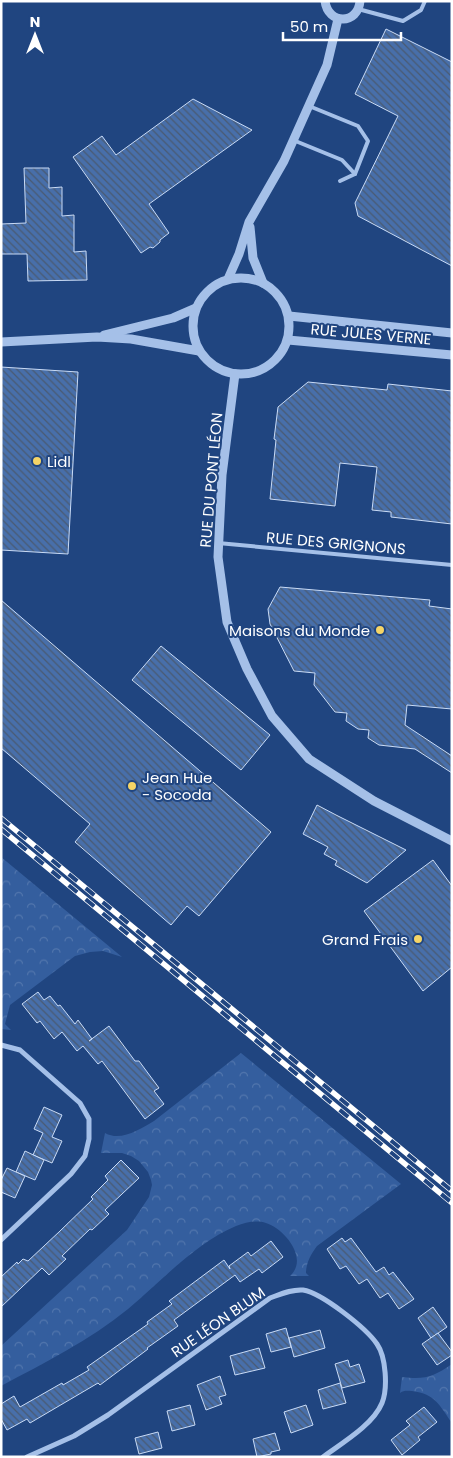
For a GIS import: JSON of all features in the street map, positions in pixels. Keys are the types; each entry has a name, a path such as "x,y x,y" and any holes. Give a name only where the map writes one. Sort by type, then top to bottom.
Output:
{"street":[{"path":"325,1 328,12 338,19 350,18 355,14 359,5"},
{"path":"228,279 239,254 249,222 284,161 327,65 338,19"},
{"path":"249,222 254,258 263,283"},
{"path":"228,279 252,279 263,283 276,292 285,306 289,316 290,330 288,340 278,358 258,372 235,374 221,370 209,362 199,351 194,338 192,323 196,308 203,295 215,285 228,279"},
{"path":"97,337 174,318 196,308"},
{"name":"RUE JULES VERNE","path":"289,316 452,333"},
{"path":"1,342 97,337 132,339 199,351"},
{"name":"RUE JULES VERNE","path":"288,340 452,355"},
{"name":"RUE DU PONT LÉON","path":"235,374 222,475 218,557 227,622 247,669 272,716 310,759 374,801 452,841"},
{"path":"1,1045 20,1050 80,1103 89,1119 89,1139 85,1156 71,1174 1,1240"},
{"name":"RUE LÉON BLUM","path":"27,1457 74,1436 108,1415 270,1298 290,1291 303,1290 318,1295 350,1318 378,1345 385,1366 386,1383 382,1404 371,1420 323,1457"}],"lane":[{"path":"359,5 403,21 421,10 425,1"},
{"path":"309,106 358,126 368,141 356,174 340,181"},
{"path":"293,140 342,160 356,174"},
{"name":"RUE DES GRIGNONS","path":"218,543 452,565"}],"green space":[{"path":"1,857 122,957 103,951 75,956 10,1005 5,1024 11,1030 1,1029"},
{"path":"241,1053 401,1184 317,1246 307,1266 306,1273 309,1276 290,1276 295,1269 296,1253 287,1238 280,1231 263,1222 251,1222 240,1225 221,1233 193,1252 128,1309 98,1331 1,1386 1,1346 127,1230 149,1197 152,1185 151,1180 148,1172 139,1161 122,1153 101,1153 105,1133 117,1136 124,1135 137,1131 154,1121"},
{"path":"452,1364 452,1423 436,1401 427,1395 412,1391 400,1393 402,1377 423,1378 439,1372"}],"building":[{"path":"386,29 452,62 452,266 358,216 355,203 398,116 355,94"},
{"path":"193,99 252,130 149,204 169,233 153,248 150,247 141,253 73,157 102,136 116,155"},
{"path":"24,168 49,168 49,188 62,187 62,216 74,215 74,252 86,251 87,280 28,281 27,254 1,254 1,224 26,223"},
{"name":"Lidl","path":"1,367 78,372 68,554 1,550"},
{"path":"308,382 387,390 388,384 452,391 452,524 391,517 391,512 372,510 377,467 340,463 335,506 270,499 278,407"},
{"path":"280,587 430,600 429,606 452,609 452,709 407,705 405,725 452,756 452,773 415,749 379,745 368,738 369,730 358,729 346,721 347,713 335,712 314,685 315,673 294,671 270,624 268,609"},
{"name":"Jean Hue - Socoda","path":"1,600 271,832 199,916 187,906 171,925 75,842 90,824 1,748"},
{"name":"Jean Hue - Socoda","path":"161,646 270,735 241,770 132,680"},
{"path":"317,805 406,850 367,883 335,865 337,861 324,854 328,847 303,834"},
{"name":"Grand Frais","path":"433,860 452,886 452,967 423,991 364,911"},
{"path":"38,992 44,1000 50,996 75,1024 78,1020 92,1039 109,1026 135,1061 139,1061 159,1088 154,1091 164,1104 145,1119 102,1061 98,1064 83,1046 77,1051 62,1032 54,1039 40,1021 37,1023 22,1004"},
{"path":"44,1107 62,1115 52,1137 62,1141 52,1163 33,1155 43,1133 34,1129"},
{"path":"25,1151 44,1160 35,1180 16,1172"},
{"path":"121,1160 139,1178 105,1210 109,1214 62,1256 66,1259 49,1275 42,1268 1,1307 1,1277 17,1262 18,1264 23,1259 28,1261 93,1199 91,1197 108,1180 105,1176"},
{"path":"7,1168 25,1176 15,1198 1,1192 1,1180"},
{"path":"342,1238 345,1242 351,1238 376,1272 384,1267 389,1275 393,1272 414,1299 399,1309 388,1293 380,1298 367,1279 359,1284 346,1266 340,1269 327,1249"},
{"path":"271,1241 283,1257 262,1273 259,1269 240,1282 235,1275 174,1320 178,1326 100,1385 98,1383 30,1423 27,1419 7,1430 1,1419 1,1404 14,1396 20,1407 89,1370 87,1367 148,1324 147,1322 172,1304 169,1301 224,1260 230,1269 229,1266 248,1252 251,1256"},
{"path":"433,1307 447,1327 431,1338 418,1318"},
{"path":"286,1328 291,1347 271,1352 266,1334"},
{"path":"320,1330 325,1348 294,1357 289,1338"},
{"path":"438,1333 452,1352 452,1355 437,1365 422,1344"},
{"path":"259,1348 265,1368 235,1375 230,1356"},
{"path":"348,1360 350,1367 359,1364 365,1382 342,1388 335,1364"},
{"path":"220,1376 226,1395 219,1397 222,1404 206,1410 197,1385"},
{"path":"340,1383 346,1403 323,1409 318,1390"},
{"path":"190,1405 195,1425 172,1431 167,1411"},
{"path":"306,1405 313,1425 291,1433 284,1412"},
{"path":"424,1407 437,1422 418,1437 420,1440 402,1455 391,1440 410,1425 406,1421"},
{"path":"158,1432 162,1448 139,1454 135,1438"},
{"path":"275,1433 280,1450 257,1457 253,1439"}],"railway":[{"path":"1,818 452,1191"},
{"path":"1,829 452,1203"}],"place":[{"name":"Lidl","path":"37,461"},
{"name":"Maisons du Monde","path":"380,630"},
{"name":"Jean Hue - Socoda","path":"132,786"},
{"name":"Grand Frais","path":"418,939"}]}
